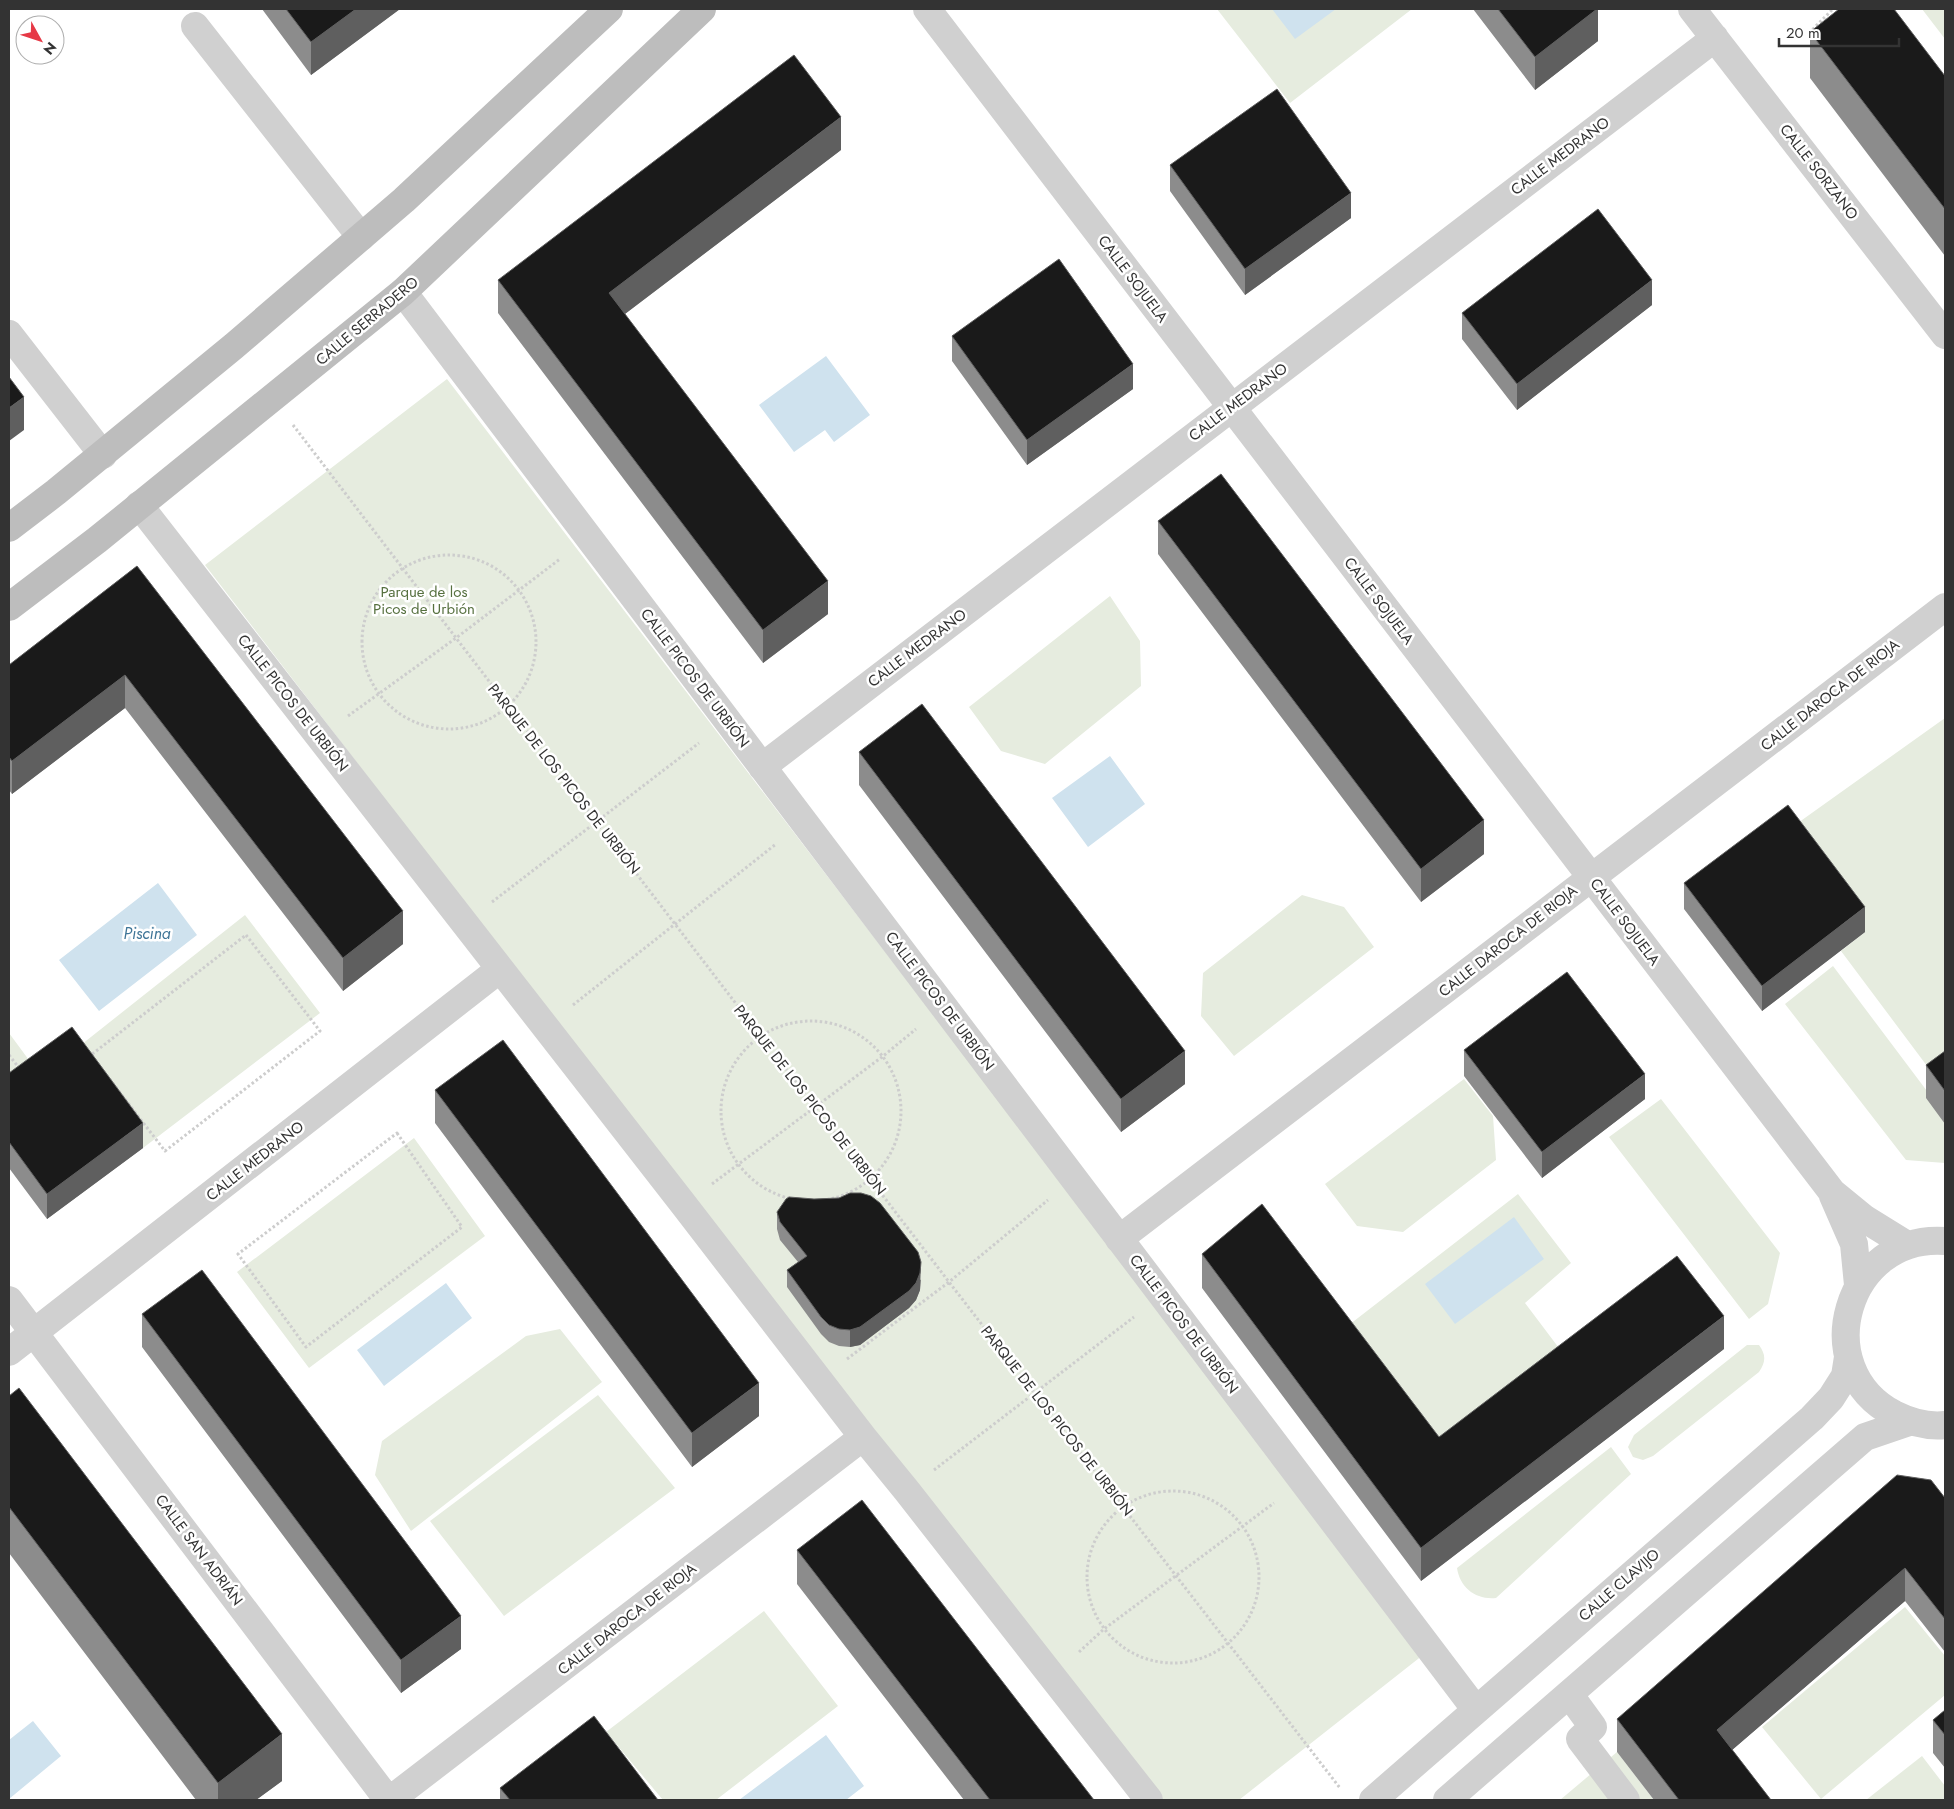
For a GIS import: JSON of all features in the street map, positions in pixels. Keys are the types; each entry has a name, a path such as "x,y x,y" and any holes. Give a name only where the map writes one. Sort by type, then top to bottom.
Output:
{"main road":[{"path":"9,528 227,352 404,200 609,9"},
{"name":"CALLE SERRADERO","path":"9,607 139,505 403,292 702,9"}],"street":[{"name":"CALLE SOJUELA","path":"927,9 1832,1192 1865,1219 1907,1245"},
{"name":"CALLE SORZANO","path":"1692,9 1945,335"},
{"path":"195,26 361,237"},
{"name":"CALLE MEDRANO","path":"762,767 1715,38"},
{"name":"CALLE PICOS DE URBIÓN","path":"403,292 1476,1710"},
{"path":"9,334 103,454"},
{"name":"CALLE PICOS DE URBIÓN","path":"139,505 820,1379 863,1437 1149,1800"},
{"name":"CALLE DAROCA DE RIOJA","path":"1119,1239 1945,607"},
{"name":"CALLE MEDRANO","path":"9,1352 500,969"},
{"name":"CALLE SOJUELA","path":"1832,1192 1854,1244 1858,1285"},
{"path":"1944,1426 1909,1422 1882,1407 1860,1385 1848,1357 1846,1320 1858,1285 1880,1260 1907,1245 1932,1240 1945,1242"},
{"name":"CALLE SAN ADRIÁN","path":"9,1300 389,1800"},
{"name":"CALLE CLAVIJO","path":"1372,1800 1812,1418 1831,1398 1844,1376 1848,1357"},
{"path":"1447,1800 1865,1437 1909,1422"},
{"name":"CALLE DAROCA DE RIOJA","path":"389,1800 863,1437"},
{"path":"1569,1694 1594,1727 1580,1739 1626,1800"}],"path":[{"path":"1809,33 1833,9"},
{"name":"PARQUE DE LOS PICOS DE URBIÓN","path":"272,398 949,1282 1344,1792"},
{"path":"319,736 456,638 588,537"},
{"path":"452,554 481,560 506,576 519,591 525,598 535,626 535,656 526,684 508,706 484,722 456,729 428,727 402,716 379,694 367,673 361,646 365,617 378,592 403,568 422,559 452,554"},
{"path":"465,923 728,721"},
{"path":"545,1026 804,822"},
{"path":"246,935 320,1031 165,1151 91,1055 246,935"},
{"path":"684,1204 882,1057 944,1007"},
{"path":"808,1021 838,1025 866,1040 882,1057 887,1063 899,1091 901,1123 891,1152 875,1175 851,1192 824,1201 795,1200 768,1192 745,1174 729,1151 721,1124 722,1095 731,1068 751,1044 777,1027 808,1021"},
{"path":"9,1055 20,1070 15,1075"},
{"path":"397,1133 462,1227 306,1347 238,1254 397,1133"},
{"path":"820,1379 949,1282 1074,1180"},
{"path":"907,1491 1036,1394 1162,1295"},
{"path":"1053,1678 1104,1628 1303,1482"},
{"path":"1182,1490 1210,1498 1234,1514 1242,1527 1251,1538 1259,1565 1258,1594 1248,1621 1228,1643 1205,1658 1178,1663 1150,1660 1124,1648 1104,1628 1091,1604 1087,1576 1092,1548 1105,1524 1124,1507 1153,1493 1182,1490"}],"green space":[{"path":"1217,9 1412,9 1290,103"},
{"path":"1922,9 1943,9 1945,12 1945,39"},
{"name":"Parque de los Picos de Urbión","path":"447,379 1423,1655 1239,1800 1154,1800 205,565"},
{"path":"1110,596 1140,641 1141,686 1045,764 1001,751 969,707"},
{"path":"1945,718 1945,1084 1942,1086 1841,951 1865,932 1788,830"},
{"path":"1302,895 1344,907 1374,947 1234,1056 1201,1016 1203,973"},
{"path":"245,915 320,1013 143,1148 72,1052"},
{"path":"1833,966 1945,1115 1945,1163 1906,1160 1785,1004"},
{"path":"9,1033 40,1075 9,1098"},
{"path":"1464,1079 1493,1116 1496,1160 1403,1232 1357,1226 1325,1184"},
{"path":"1661,1099 1780,1253 1768,1304 1749,1319 1609,1137"},
{"path":"414,1138 485,1236 309,1368 237,1272"},
{"path":"1518,1194 1571,1263 1525,1303 1574,1368 1439,1470 1336,1335"},
{"path":"560,1329 602,1382 411,1531 375,1475 382,1441 526,1336"},
{"path":"1747,1345 1759,1345 1763,1352 1764,1361 1759,1372 1653,1456 1643,1460 1633,1457 1628,1447 1634,1435"},
{"path":"598,1395 675,1488 504,1616 430,1521"},
{"path":"1611,1447 1631,1474 1496,1598 1476,1595 1465,1587 1457,1568"},
{"path":"1905,1607 1945,1656 1945,1695 1821,1799 1762,1727"},
{"path":"764,1611 838,1706 716,1800 663,1800 606,1732"},
{"path":"1617,1752 1654,1800 1560,1800"},
{"path":"1922,1756 1945,1786 1945,1800 1866,1800"}],"water":[{"path":"1272,9 1336,9 1295,39"},
{"path":"826,356 870,415 834,442 825,430 794,452 759,405"},
{"path":"1110,756 1145,804 1088,847 1052,798"},
{"name":"Piscina","path":"158,883 197,935 99,1011 59,960"},
{"path":"1514,1217 1544,1259 1455,1324 1425,1284"},
{"path":"446,1283 472,1318 384,1386 357,1350"},
{"path":"33,1721 61,1756 9,1799 9,1740"},
{"path":"826,1735 864,1786 846,1800 739,1800"}],"building":[{"path":"286,9 356,9 311,42"},
{"path":"1498,9 1597,9 1535,57"},
{"path":"1839,9 1894,9 1945,76 1945,209 1810,32"},
{"path":"794,55 841,117 609,293 828,581 763,630 498,280"},
{"path":"1277,89 1351,193 1245,269 1170,165"},
{"path":"1598,209 1652,280 1517,384 1462,313"},
{"path":"1059,259 1133,364 1027,440 952,336"},
{"path":"9,377 24,397 9,408"},
{"path":"1221,474 1484,820 1421,869 1158,521"},
{"path":"137,566 403,911 343,958 125,675 12,761 9,757 9,665"},
{"path":"922,704 1185,1051 1121,1099 859,752"},
{"path":"1788,805 1865,907 1762,986 1684,883"},
{"path":"1567,972 1645,1074 1542,1152 1464,1050"},
{"path":"72,1027 143,1123 47,1194 9,1142 9,1073"},
{"path":"503,1040 759,1383 692,1433 435,1090"},
{"path":"1945,1051 1945,1091 1926,1065"},
{"path":"850,1193 861,1193 871,1196 880,1203 918,1252 921,1262 920,1273 916,1283 909,1291 860,1327 850,1330 839,1329 829,1325 821,1317 787,1270 807,1256 780,1222 777,1212 789,1197 839,1198"},
{"path":"1262,1204 1439,1437 1677,1256 1724,1316 1421,1548 1202,1254"},
{"path":"202,1270 461,1616 401,1660 142,1314"},
{"path":"19,1388 282,1734 218,1783 9,1507 9,1396"},
{"path":"1897,1475 1931,1480 1945,1498 1945,1619 1905,1568 1717,1730 1771,1800 1679,1800 1617,1719"},
{"path":"862,1500 1094,1800 990,1800 797,1550"},
{"path":"1945,1710 1945,1735 1933,1720"},
{"path":"594,1716 658,1800 510,1800 500,1788"}]}
